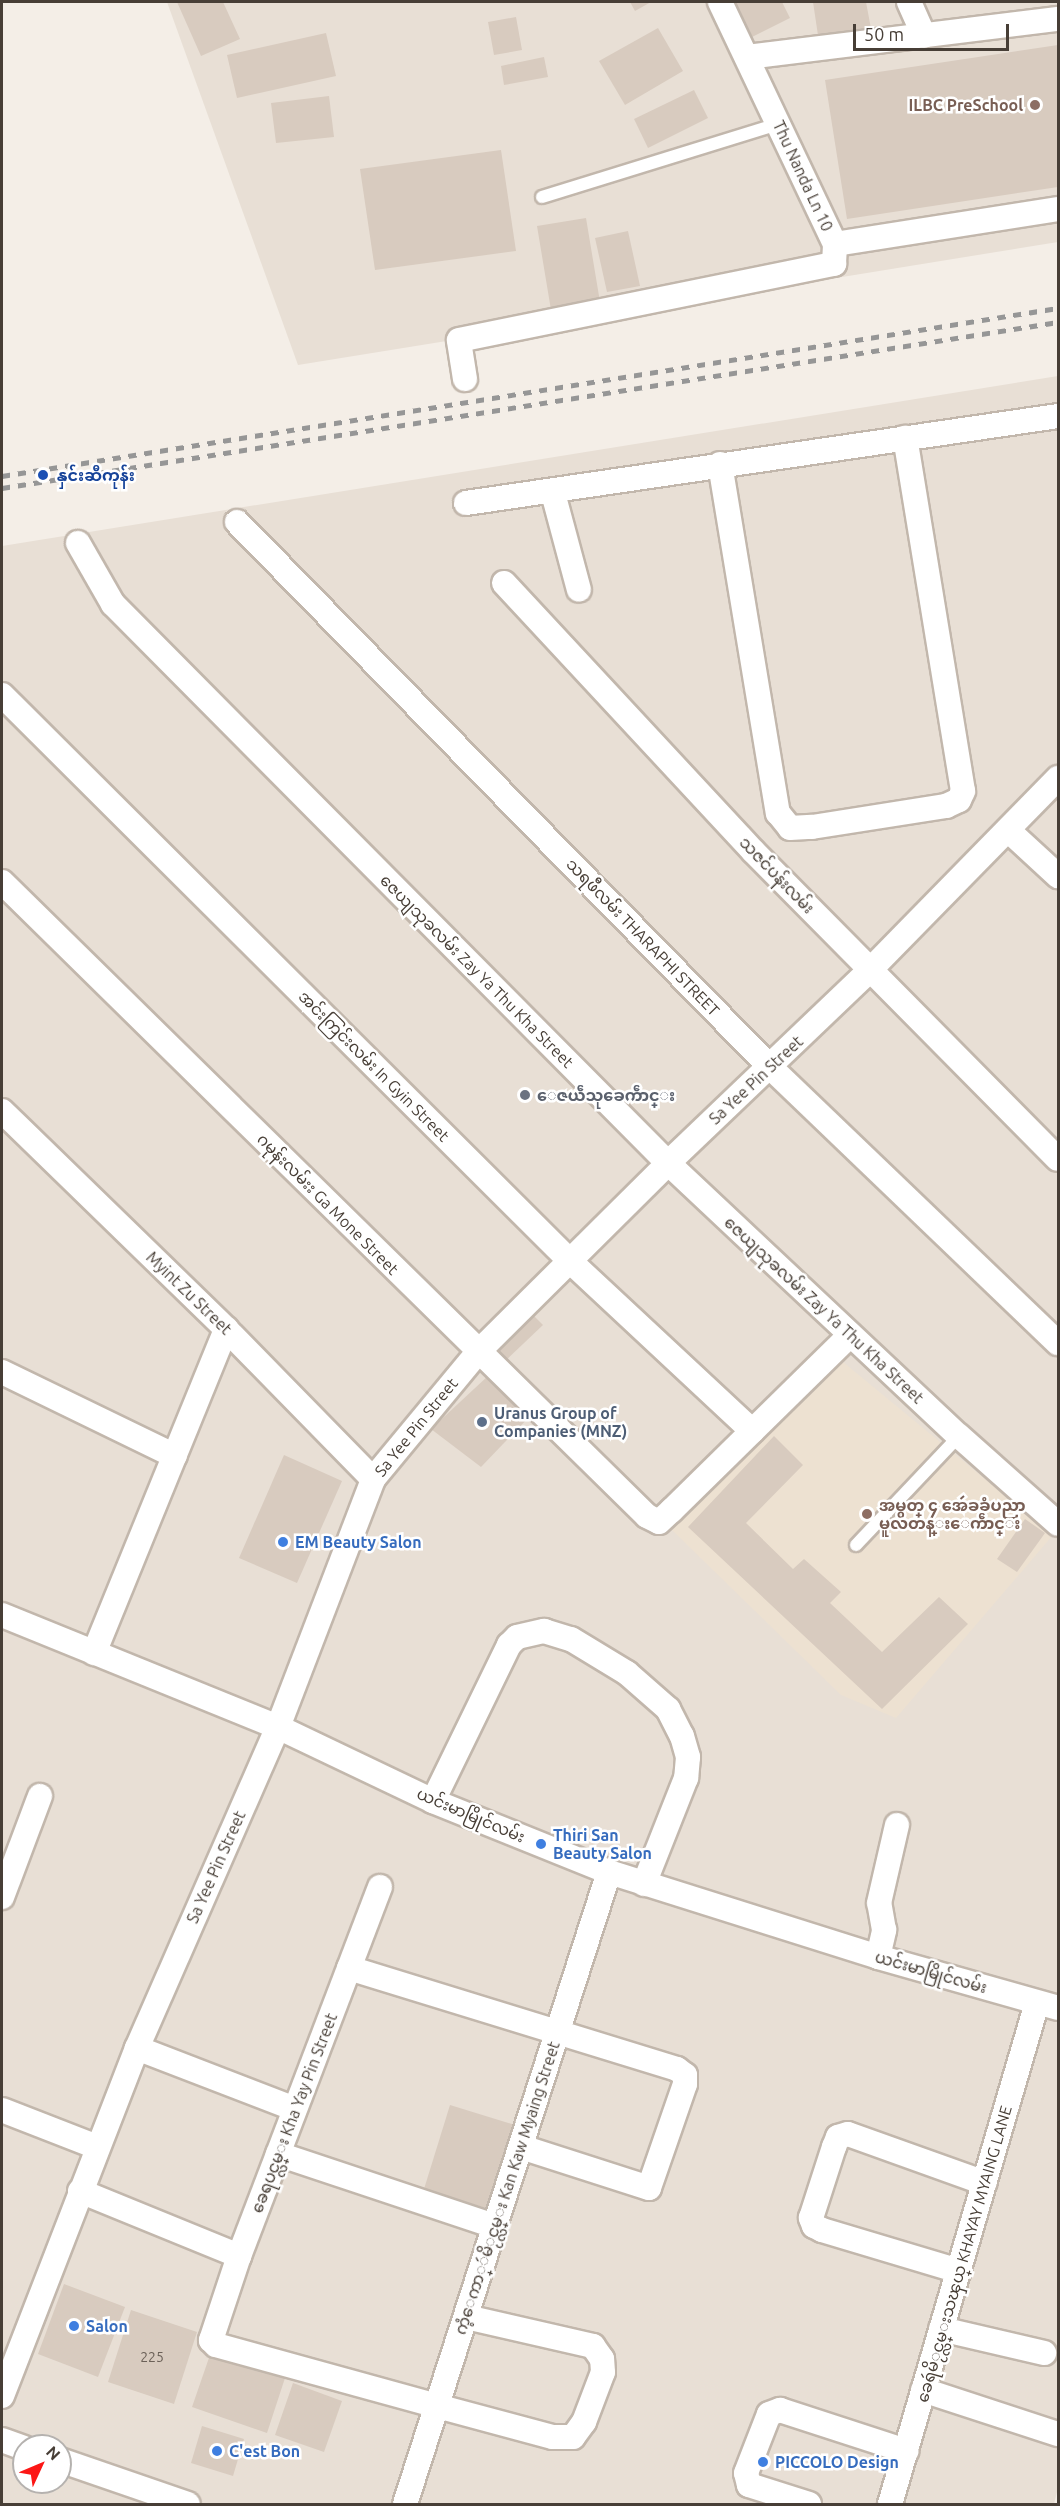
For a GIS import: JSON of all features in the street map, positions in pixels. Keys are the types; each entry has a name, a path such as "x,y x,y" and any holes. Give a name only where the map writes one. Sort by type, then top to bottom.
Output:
{"street":[{"name":"Thu Nanda Ln 10","path":"720,2 835,244 1059,209"},
{"path":"909,2 924,36"},
{"path":"747,57 1059,19"},
{"path":"465,379 459,340 834,264 835,244"},
{"path":"466,504 553,493 720,464 1059,416"},
{"path":"720,464 777,813 790,828 812,827 946,806 959,800 963,791 905,438"},
{"path":"553,493 579,590"},
{"name":"သရဖီလမ်း THARAPHI STREET","path":"237,522 770,1066 1059,1343"},
{"name":"ဇေယျသုခလမ်း Zay Ya Thu Kha Street","path":"78,543 113,604 668,1163 849,1335 1059,1524"},
{"name":"သဇင်ပန်းလမ်း","path":"504,583 753,851 1059,1159"},
{"name":"အင်းကြင်းလမ်း In Gyin Street","path":"2,695 571,1262 752,1431"},
{"name":"Sa Yee Pin Street","path":"2,2396 137,2048 278,1727 373,1479 478,1352 668,1163 870,970 1059,778"},
{"path":"1009,831 1059,876"},
{"name":"ဂမုန်းလမ်းး Ga Mone Street","path":"2,882 647,1516 659,1522 752,1431"},
{"name":"Myint Zu Street","path":"2,1111 226,1329 373,1479"},
{"path":"94,1653 226,1329"},
{"path":"752,1431 849,1335"},
{"path":"2,1372 176,1456"},
{"name":"ယင်းမာမြိုင်လမ်း","path":"2,1615 278,1727 433,1801 609,1872 878,1957 1048,2006"},
{"path":"433,1801 509,1644 517,1637 544,1632 571,1639 627,1673 668,1709 685,1747 686,1778 644,1884"},
{"path":"4,1883 40,1796"},
{"path":"878,1957 884,1930 879,1903 897,1825"},
{"name":"ကံ့ေကာ္ဴမိႂင္လမ္း Kan Kaw Myaing Street","path":"405,2505 609,1872"},
{"name":"ခေရပင္လမ္း Kha Yay Pin Street","path":"380,1887 239,2256 211,2340 216,2345 437,2406"},
{"path":"349,1968 557,2034 677,2069 685,2075 682,2095 649,2188 521,2147"},
{"name":"ခေရဴမိႂင္လမ္းသၾယ္ KHAYAY MYAING LANE","path":"890,2505 985,2182 1048,2006"},
{"path":"137,2048 295,2109"},
{"path":"2,2110 98,2147"},
{"path":"959,2271 822,2230 814,2226 810,2218 838,2137 848,2134 985,2182"},
{"path":"278,2154 495,2226"},
{"path":"80,2191 239,2256"},
{"path":"437,2406 553,2437 573,2437 584,2422 603,2373 602,2359 592,2346 466,2317"},
{"path":"941,2329 1044,2353"},
{"path":"923,2390 1059,2434"},
{"path":"809,2505 749,2486 746,2473 769,2414 780,2410 906,2451"},
{"path":"72,2464 188,2505"}],"lane":[{"path":"542,197 778,124"},
{"path":"856,1545 959,1436"}],"shaded area":[{"path":"167,2 1058,2 1058,242 298,365"},
{"path":"1058,376 1058,2488 1054,2504 2,2504 2,546"},
{"path":"843,1362 1053,1535 896,1718 841,1695 672,1530"}],"building":[{"path":"177,2 223,2 240,39 201,56"},
{"path":"630,2 651,2 635,11"},
{"path":"733,2 782,2 790,18 752,37"},
{"path":"813,2 866,2 872,34 819,42"},
{"path":"516,17 522,50 494,55 488,22"},
{"path":"658,28 683,71 625,105 599,61"},
{"path":"326,33 336,76 237,98 227,55"},
{"path":"1058,45 1058,187 847,219 825,80"},
{"path":"544,57 548,77 504,85 501,66"},
{"path":"694,90 708,118 648,148 634,119"},
{"path":"329,96 334,137 276,143 271,103"},
{"path":"501,150 516,251 375,270 360,169"},
{"path":"586,218 600,302 551,310 537,226"},
{"path":"628,231 640,286 607,292 595,238"},
{"path":"531,1313 543,1325 502,1364 490,1352"},
{"name":"Uranus Group of Companies (MNZ)","path":"489,1375 532,1414 481,1467 431,1429"},
{"path":"774,1436 803,1465 746,1523 793,1569 804,1559 841,1592 830,1603 882,1652 939,1597 968,1624 882,1709 688,1527"},
{"path":"284,1455 342,1481 297,1583 239,1558"},
{"path":"1025,1519 1045,1533 1017,1572 997,1559"},
{"path":"450,2105 515,2125 489,2209 424,2189"},
{"path":"64,2284 125,2307 98,2377 38,2354"},
{"path":"131,2310 197,2332 174,2404 108,2382"},
{"path":"211,2352 285,2378 267,2433 192,2407"},
{"path":"293,2383 342,2401 324,2452 275,2435"},
{"name":"C'est Bon","path":"202,2426 244,2439 233,2476 191,2463"}],"railway":[{"path":"2,476 1058,308"},
{"path":"2,488 1058,322"}],"place":[{"name":"ILBC PreSchool","path":"1035,105"},
{"name":"နှင်းဆီကုန်း","path":"43,475"},
{"name":"ေဇယဵသုခေကဵာင္း","path":"525,1095"},
{"name":"Uranus Group of Companies (MNZ)","path":"482,1422"},
{"name":"အမွတ္ ၄ အေဴခခံပညာ မူလတန္းေကဵာင္း","path":"867,1514"},
{"name":"EM Beauty Salon","path":"283,1542"},
{"name":"Thiri San Beauty Salon","path":"541,1844"},
{"name":"Salon","path":"74,2326"},
{"name":"C'est Bon","path":"217,2451"},
{"name":"PICCOLO Design","path":"763,2462"}]}
